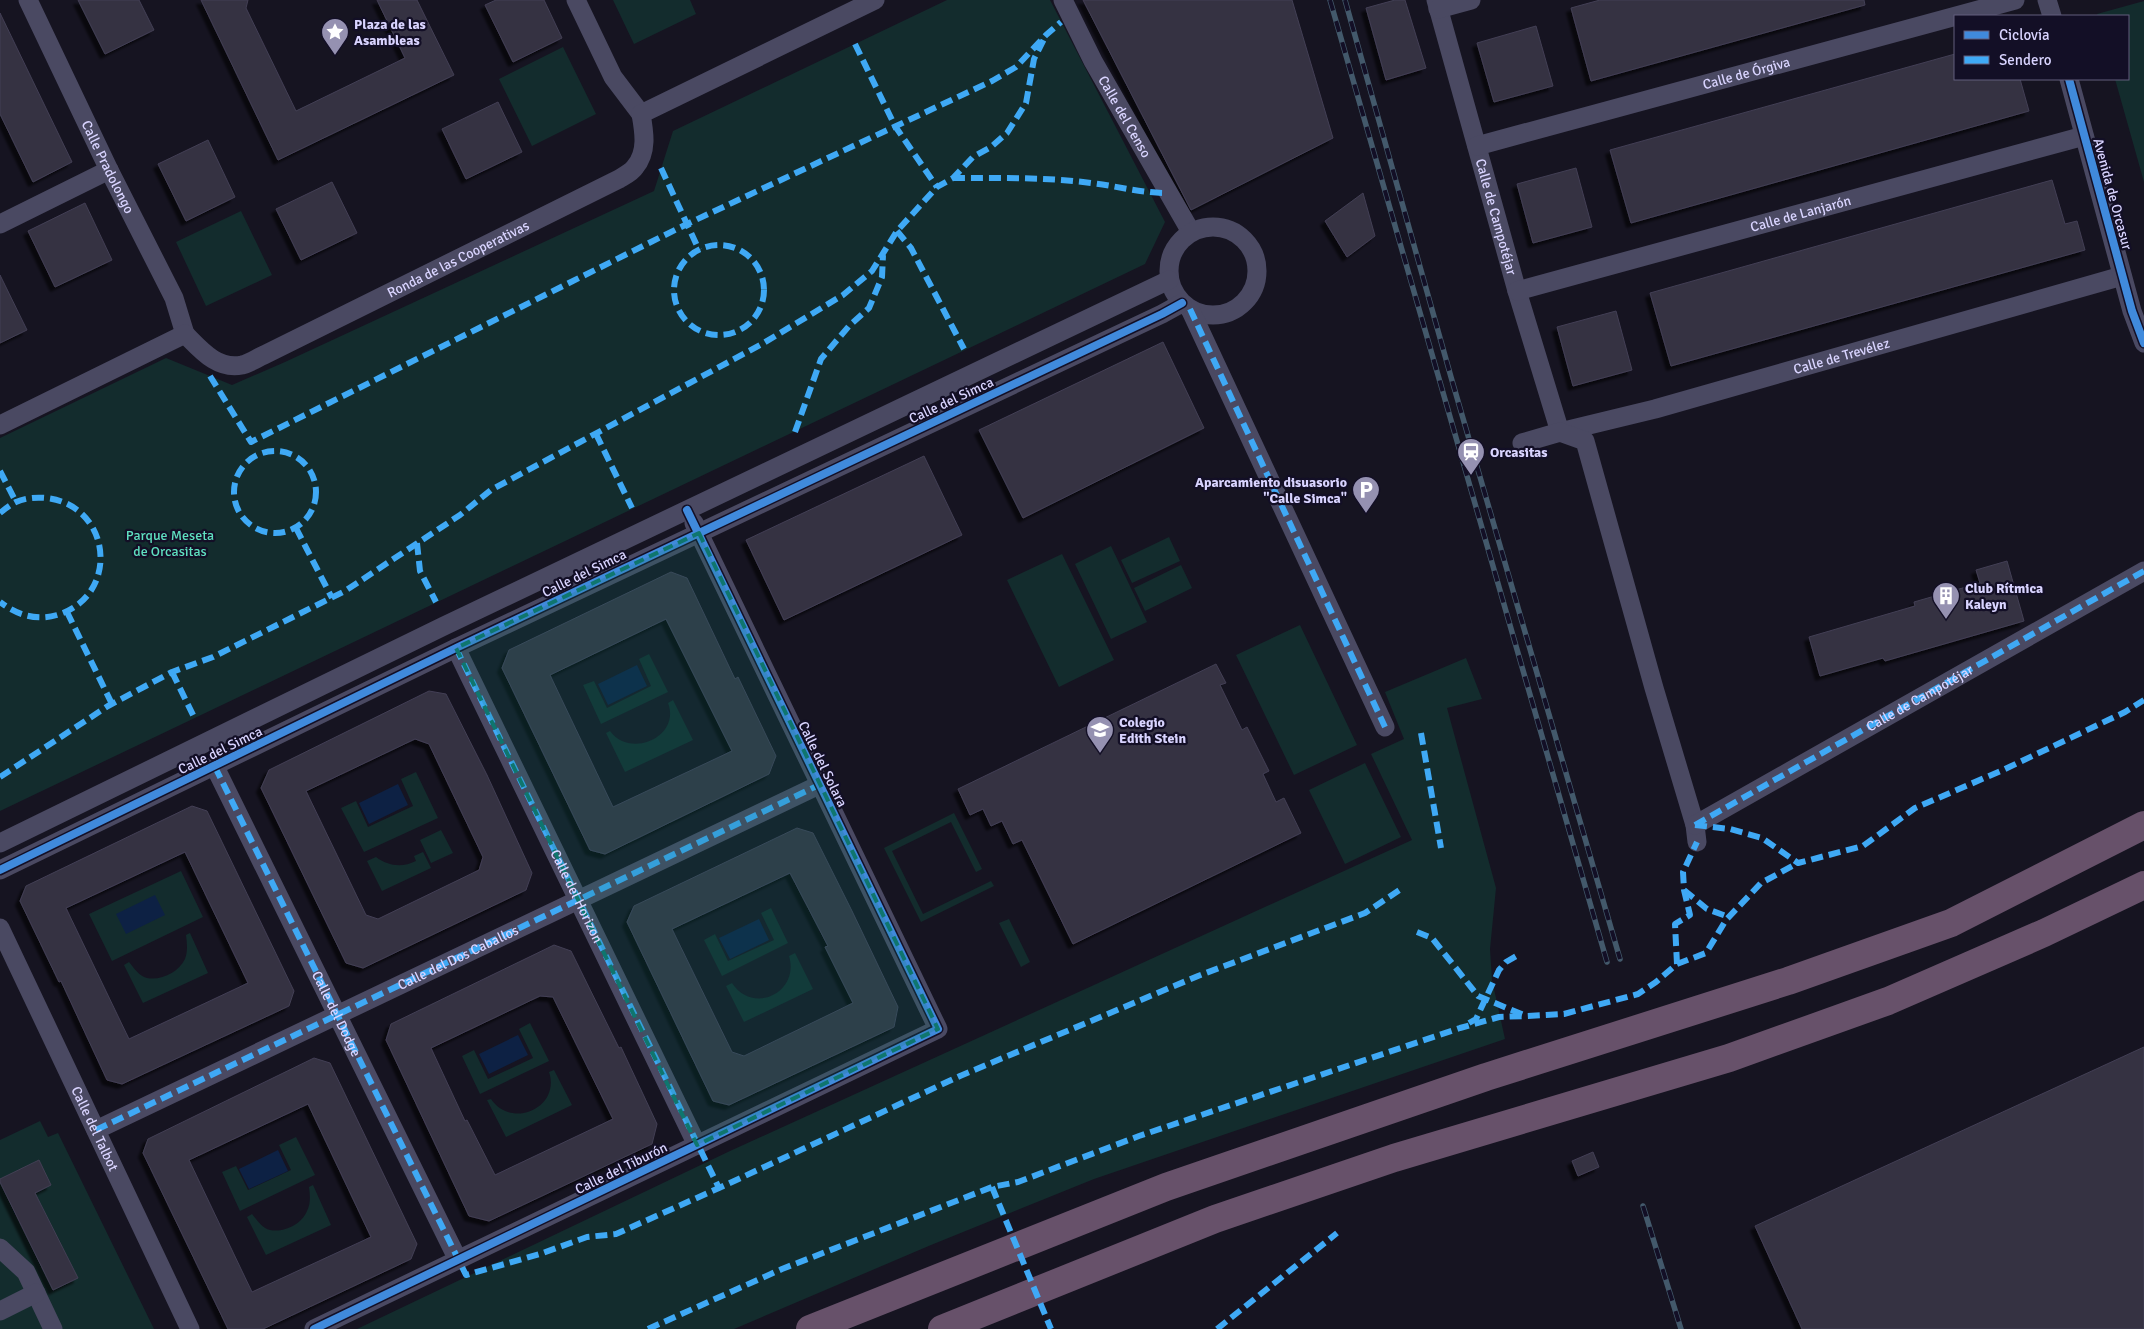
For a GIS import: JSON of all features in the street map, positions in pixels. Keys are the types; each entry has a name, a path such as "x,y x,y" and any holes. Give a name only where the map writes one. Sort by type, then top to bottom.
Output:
{"highway":[{"path":"810,1329 1166,1188 1486,1077 1788,981 1951,923 2144,825"},
{"path":"942,1329 1215,1219 1394,1158 1729,1058 1888,1001 2044,933 2144,885"}],"street":[{"name":"Calle Pradolongo","path":"28,0 174,298 185,334"},
{"path":"576,0 613,77 641,114 875,0"},
{"name":"Calle del Censo","path":"1063,0 1093,61 1191,232"},
{"path":"1437,4 1471,0"},
{"name":"Calle de Órgiva","path":"1960,15 2015,0"},
{"path":"2047,0 2052,15"},
{"name":"Calle de Campotéjar","path":"1437,4 1517,291 1560,432 1585,441 1696,834 2144,571"},
{"name":"Calle de Órgiva","path":"1477,146 1954,17"},
{"name":"Avenida de Orcasur","path":"2069,80 2122,276 2144,343"},
{"name":"Ronda de las Cooperativas","path":"185,334 206,355 221,364 242,365 619,179 635,167 642,153 645,140 641,114"},
{"name":"Calle de Lanjarón","path":"1517,291 2084,136"},
{"path":"0,224 110,170"},
{"path":"1186,306 1202,314 1215,315 1239,307 1252,293 1257,276 1256,257 1248,243 1236,233 1222,227 1206,226 1191,232 1177,244 1169,262 1169,280 1174,292 1186,306 1385,728"},
{"name":"Calle de Trevélez","path":"1560,432 1655,409 2122,276"},
{"name":"Calle del Simca","path":"0,843 453,621 1169,280"},
{"name":"Calle del Simca","path":"0,870 215,767 456,648 1162,314 1186,306"},
{"path":"0,425 185,334"},
{"path":"1522,443 1560,432"},
{"name":"Calle del Solara","path":"687,510 938,1029"},
{"name":"Calle del Horizon","path":"456,648 697,1145"},
{"name":"Calle del Dodge","path":"215,767 458,1260"},
{"name":"Calle del Dos Caballos","path":"96,1130 819,785"},
{"name":"Calle del Talbot","path":"0,928 190,1329"},
{"name":"Calle del Tiburón","path":"314,1329 938,1029"},
{"path":"2,1253 26,1272 52,1329"},
{"path":"0,1310 36,1293"}],"highlighted area":[{"path":"699,533 938,1029 697,1145 456,648"}],"green space":[{"path":"613,0 690,0 696,14 634,44"},
{"name":"Parque Meseta de Orcasitas","path":"947,0 1050,0 1165,222 1145,264 0,811 0,438 166,358 232,385 285,362 654,191 673,131"},
{"path":"2144,1 2144,182 2115,80 2129,80 2129,15 2097,14"},
{"path":"563,47 596,114 532,146 499,79"},
{"path":"241,211 272,275 206,306 176,242"},
{"path":"1169,537 1180,561 1132,583 1121,560"},
{"path":"1111,546 1147,622 1111,639 1075,564"},
{"path":"1062,554 1114,660 1059,687 1007,580"},
{"path":"1181,565 1192,588 1145,611 1134,588"},
{"path":"1300,625 1357,745 1294,775 1236,655"},
{"path":"649,654 668,692 601,724 583,685 594,681 607,708 651,686 639,659"},
{"path":"1466,658 1482,699 1447,708 1496,888 1490,949 1492,980 1505,1039 1094,1179 931,1245 734,1329 357,1329 730,1151 1412,840 1371,754 1404,739 1385,692"},
{"path":"673,700 693,740 625,772 606,733 610,731 619,739 629,743 641,743 651,740 661,734 667,726 670,715 668,703"},
{"path":"1365,763 1401,837 1345,864 1309,790"},
{"path":"416,772 438,818 364,852 341,808 356,801 368,827 413,806 401,779"},
{"path":"954,813 982,869 976,872 951,822 892,851 923,914 991,881 994,886 921,922 884,848"},
{"path":"441,830 453,853 431,863 420,840"},
{"path":"423,852 431,868 382,891 367,861 376,857 390,864 406,865 416,861 414,856"},
{"path":"181,871 203,917 112,961 89,914"},
{"path":"771,908 788,943 722,976 704,940 715,934 728,961 774,940 761,913"},
{"path":"1009,919 1030,962 1021,967 999,923"},
{"path":"190,933 208,973 143,1003 124,965 129,962 139,974 147,978 164,977 174,972 185,959 187,950 186,935"},
{"path":"795,953 813,989 744,1022 726,986 732,983 741,993 751,997 762,998 772,995 781,989 788,980 791,969 789,956"},
{"path":"530,1023 549,1061 480,1094 462,1056 474,1050 488,1079 533,1058 519,1029"},
{"path":"554,1070 572,1105 506,1137 487,1100 491,1099 500,1108 511,1113 522,1113 532,1110 541,1104 548,1095 551,1084 549,1072"},
{"path":"40,1121 48,1137 58,1133 154,1329 0,1329 0,1140"},
{"path":"296,1137 315,1175 240,1211 222,1172 236,1166 248,1190 291,1170 279,1145"},
{"path":"313,1185 331,1225 266,1255 247,1217 252,1214 262,1226 270,1230 287,1229 297,1224 305,1216 310,1202 309,1187"}],"water":[{"path":"637,665 647,686 608,705 598,684"},
{"path":"398,784 408,805 369,824 359,803"},
{"path":"155,895 165,915 126,934 116,914"},
{"path":"759,919 769,940 730,959 719,938"},
{"path":"518,1035 528,1055 489,1074 479,1054"},
{"path":"278,1150 288,1171 249,1189 239,1169"}],"building":[{"path":"78,0 139,0 154,30 105,54"},
{"path":"201,0 248,0 246,8 296,111 405,58 377,0 417,0 454,75 278,160"},
{"path":"496,0 544,0 562,38 513,62 485,5"},
{"path":"1083,0 1292,0 1333,138 1191,210"},
{"path":"1395,0 1405,0 1426,68 1386,80 1366,8"},
{"path":"1600,0 1864,0 1865,5 1591,81 1571,8"},
{"path":"0,13 72,162 33,182 0,114"},
{"path":"1536,26 1553,86 1494,102 1477,43"},
{"path":"1954,54 1954,80 2020,80 2029,111 1631,223 1610,150"},
{"path":"498,102 522,152 466,179 442,129"},
{"path":"208,140 235,197 186,221 158,164"},
{"path":"1576,168 1592,227 1533,243 1517,184"},
{"path":"2052,180 2065,224 2077,221 2085,250 1671,366 1650,293"},
{"path":"332,182 357,233 301,260 276,209"},
{"path":"1363,193 1375,236 1347,257 1325,221"},
{"path":"85,203 112,260 55,287 28,231"},
{"path":"0,275 27,330 0,343"},
{"path":"1616,311 1632,370 1573,386 1557,327"},
{"path":"1163,342 1204,428 1023,518 979,430"},
{"path":"924,456 962,535 784,620 746,540"},
{"name":"Club Rítmica Kaleyn","path":"2007,561 2024,621 1885,661 1883,658 1820,676 1809,637 1915,606 1914,602 1980,583 1976,570"},
{"path":"671,572 687,578 735,679 738,677 776,756 769,774 605,854 590,850 502,668 509,650","holes":["666,619 732,751 613,807 550,675"]},
{"path":"1216,664 1226,683 1220,685 1242,730 1247,727 1269,771 1263,774 1276,802 1284,798 1301,833 1073,944 1022,840 1013,844 1002,821 991,826 983,809 970,815 958,789"},
{"path":"429,691 446,694 487,775 532,873 526,890 363,968 346,963 261,788 269,770","holes":["415,739 429,744 483,857 479,870 378,919 366,915 306,791"]},
{"path":"192,806 207,811 294,991 289,1006 122,1084 107,1080 61,981 59,982 20,901 26,886","holes":["185,852 248,983 129,1039 66,908"]},
{"path":"797,828 813,833 898,1007 894,1027 729,1105 713,1101 627,922 634,906","holes":["790,873 828,946 825,947 853,1003 744,1056 732,1052 672,929"]},
{"path":"554,945 571,951 619,1048 621,1047 657,1124 652,1144 489,1221 469,1216 386,1040 391,1024","holes":["540,996 553,997 613,1119 495,1175 467,1120 465,1121 431,1048"]},
{"path":"2144,1047 2144,1329 1802,1329 1755,1226"},
{"path":"314,1058 330,1063 417,1244 411,1259 263,1329 228,1329 143,1153 148,1139","holes":["308,1104 371,1237 252,1292 189,1160"]},
{"path":"1593,1152 1599,1167 1578,1176 1572,1161"},
{"path":"39,1160 51,1185 35,1193 78,1278 53,1290 0,1182 0,1179"}],"railway":[{"path":"1330,0 1607,962"},
{"path":"1345,0 1451,377 1620,959"},
{"path":"1643,1206 1681,1329"}],"marked path":[{"path":"210,376 251,442 687,224 992,81 1016,67 1061,22"},
{"path":"0,777 108,706 172,672 213,657 345,591 460,515 491,490 762,344 843,295 872,271 897,231 937,187 953,178 973,157 991,147 1007,133 1026,103 1034,59 1046,35"},
{"path":"855,44 895,126 937,187"},
{"path":"661,168 699,250"},
{"path":"953,178 1022,178 1074,181 1167,193"},
{"path":"897,231 911,248 964,349"},
{"path":"719,245 736,249 751,258 760,273 764,290 760,307 751,322 736,331 719,335 702,331 687,322 678,307 674,290 678,273 687,258 702,249 719,245"},
{"path":"795,432 821,359 849,326 869,308 882,277 883,255"},
{"path":"1190,309 1385,727"},
{"path":"596,434 632,508"},
{"path":"275,451 291,454 304,463 313,476 316,492 313,508 304,521 291,530 275,533 259,530 246,521 237,508 234,492 237,476 246,463 259,454 275,451"},
{"path":"0,471 16,502"},
{"path":"0,513 16,502 31,498 46,498 68,504 85,517 95,533 100,552 99,571 92,590 78,605 57,615 34,617 13,610 0,602"},
{"path":"296,528 332,598"},
{"path":"417,543 420,571 436,602"},
{"path":"1695,825 2144,571"},
{"path":"67,612 112,704"},
{"path":"456,648 719,1188 960,1076 1198,976 1365,913 1404,887"},
{"path":"172,672 194,717"},
{"path":"1695,825 1730,829 1762,838 1798,863 1863,846 1915,808 2003,770 2125,712 2144,700"},
{"path":"1421,733 1441,848"},
{"path":"215,767 466,1275 540,1254 587,1237 616,1234 719,1188"},
{"path":"96,1130 819,785"},
{"path":"1677,964 1675,924 1690,915 1684,890 1683,872 1697,842"},
{"path":"1417,932 1432,938 1478,996 1526,1016 1564,1014 1638,994 1677,964 1706,953 1726,920 1761,883 1798,863"},
{"path":"1684,890 1707,909 1729,917"},
{"path":"1469,1023 1476,1019 1499,970 1506,962 1520,954"},
{"path":"648,1329 782,1269 992,1187 1018,1182 1139,1136 1460,1028 1499,1017 1526,1016"},
{"path":"992,1187 1051,1329"},
{"path":"1217,1329 1337,1233"}],"cycle path":[{"path":"2069,80 2132,311 2144,343"},
{"path":"0,870 456,648 1182,303"},
{"path":"314,1329 938,1029 687,510"}],"place":[{"name":"Plaza de las Asambleas","path":"335,56"},
{"name":"Orcasitas","path":"1471,476"},
{"name":"Aparcamiento disuasorio \"Calle Simca\"","path":"1366,514"},
{"name":"Club Rítmica Kaleyn","path":"1946,620"},
{"name":"Colegio Edith Stein","path":"1100,754"}]}
